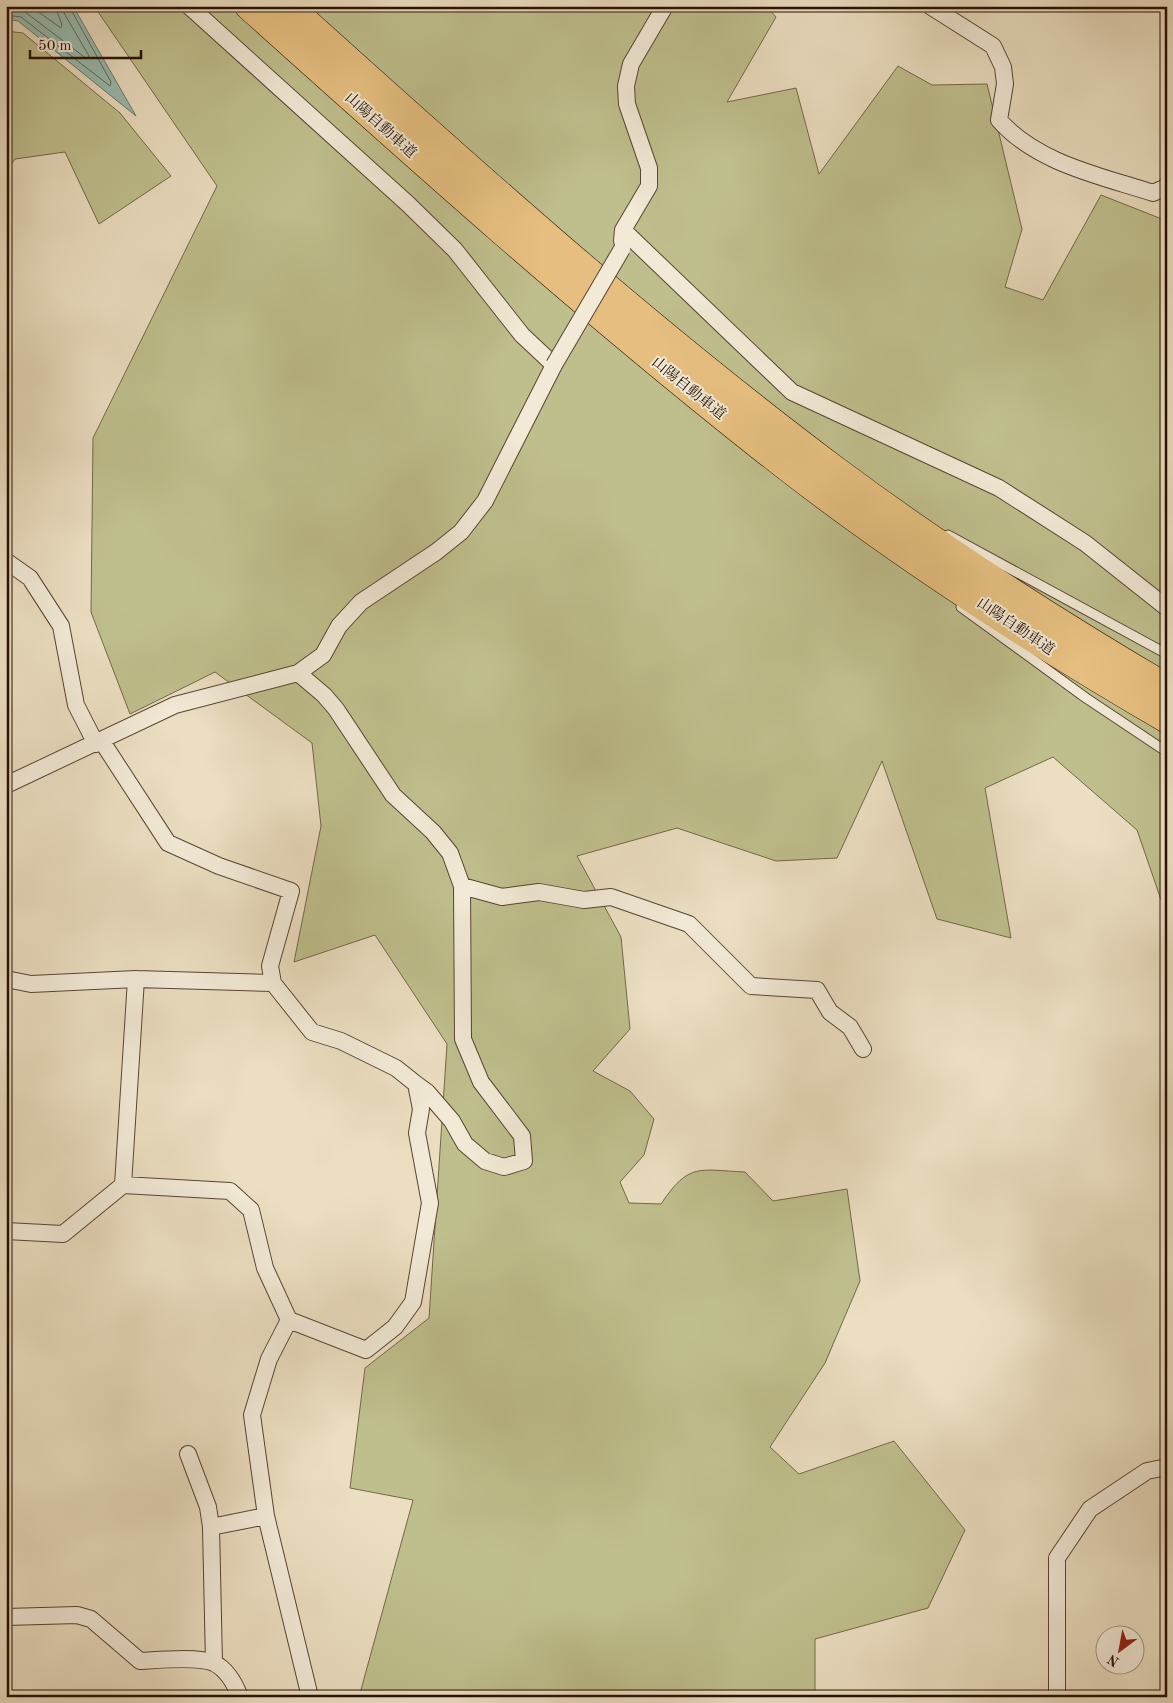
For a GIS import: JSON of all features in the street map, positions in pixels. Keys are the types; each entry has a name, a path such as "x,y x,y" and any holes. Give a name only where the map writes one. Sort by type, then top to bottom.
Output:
{"highway":[{"name":"山陽自動車道","path":"249,6 579,298 760,446 918,562 1071,663 1167,719"},
{"name":"山陽自動車道","path":"288,6 436,140 584,268 775,424 931,539 1086,640 1167,688"}],"street":[{"path":"189,6 408,204 455,250 522,335 554,365"},
{"path":"6,785 175,705 298,673 323,655 339,626 361,602 436,552 461,532 484,501 554,365 622,249 623,230 649,186 648,168 626,104 626,86 632,64 665,6"},
{"path":"930,6 993,46 1003,67 1005,84 999,120 1011,134 1064,164 1153,193 1167,185"},
{"path":"623,230 792,392 999,488 1085,543 1167,608"},
{"path":"6,561 30,578 61,626 76,705 168,843 219,866 291,891 270,966 273,983 312,1032 349,1044 396,1068 428,1092 452,1121 465,1144 485,1161 504,1167 524,1160 522,1136 481,1082 463,1039 462,886 450,853 433,832 393,795 336,709 324,695 298,673"},
{"path":"462,886 502,897 538,892 584,900 611,896 689,924 751,986 817,990 830,1012 850,1027 863,1049"},
{"path":"6,979 31,984 136,979 273,983"},
{"path":"123,1185 136,979"},
{"path":"6,1231 63,1234 123,1185 230,1191 251,1210 264,1268 289,1320 366,1350 395,1327 413,1302 430,1203 416,1133 421,1109 416,1084"},
{"path":"289,1320 269,1359 252,1415 266,1516 310,1697"},
{"path":"188,1454 208,1507 212,1527 214,1663"},
{"path":"1057,1697 1057,1558 1090,1509 1147,1471 1167,1467"},
{"path":"212,1527 266,1516"},
{"path":"6,1618 77,1615 91,1619 104,1628 140,1661 179,1659 214,1663 232,1678 240,1697"}],"lane":[{"path":"775,424 907,510"},
{"path":"821,491 910,569"},
{"path":"940,531 1167,654"},
{"path":"950,599 1086,698 1167,752"}],"green space":[{"path":"94,6 766,6 776,17 727,102 796,88 819,174 898,66 932,85 987,84 1022,229 1005,287 1043,300 1101,195 1167,221 1167,917 1137,830 1053,757 985,788 1011,938 937,919 882,761 837,858 776,861 677,828 577,856 621,937 630,1029 593,1071 630,1091 654,1119 644,1155 620,1182 629,1203 661,1204 679,1181 688,1175 706,1170 745,1172 773,1201 847,1189 860,1281 825,1363 770,1447 799,1474 894,1441 965,1530 928,1608 815,1639 815,1697 359,1697 413,1500 350,1488 365,1368 429,1318 447,1044 375,935 294,962 321,826 312,743 215,672 130,714 91,612 93,438 217,186"},
{"path":"6,31 23,33 120,113 171,176 99,224 65,152 15,159 6,172"}],"water":[{"path":"6,6 73,6 136,116 18,21 6,19"}]}
